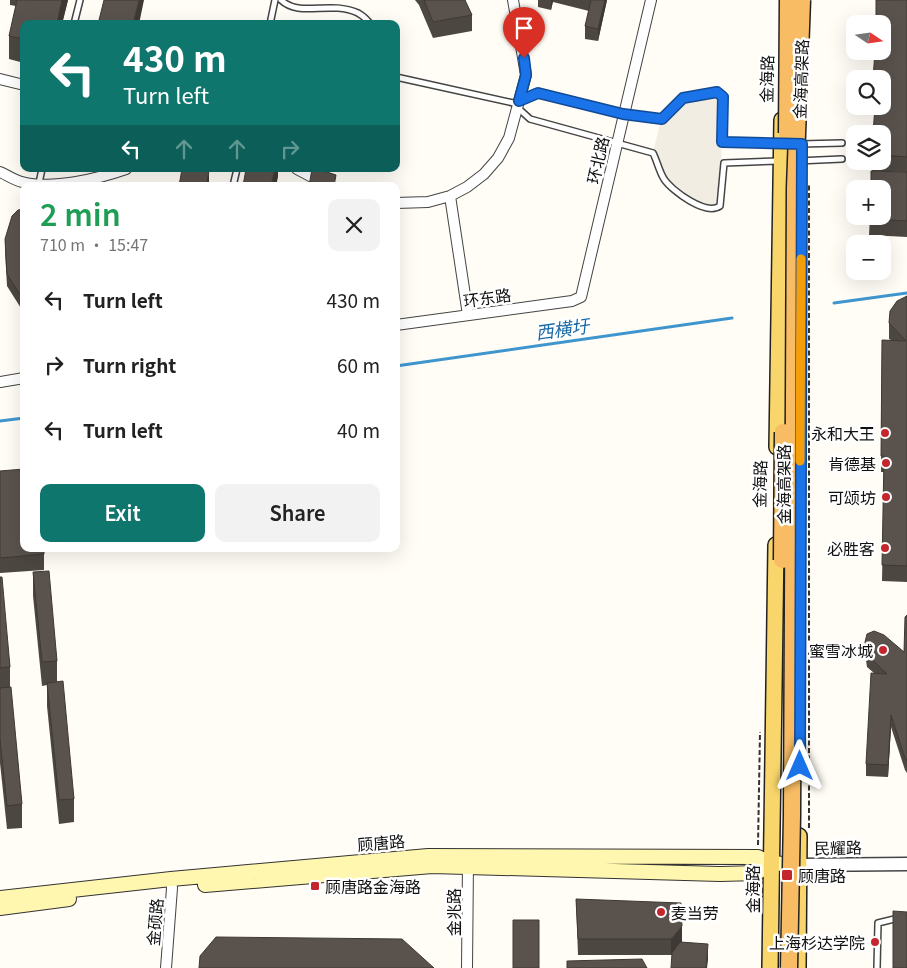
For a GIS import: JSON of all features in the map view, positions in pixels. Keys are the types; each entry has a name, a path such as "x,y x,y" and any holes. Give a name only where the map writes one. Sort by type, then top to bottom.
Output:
{"highway":[{"name":"金海高架路","path":"780,968 788,0"},
{"name":"金海高架路","path":"789,968 792,816 795,188 802,0"}],"main road":[{"name":"金海路","path":"770,968 764,860 782,161 784,0"},
{"path":"798,968 802,144 807,0"},
{"name":"顾唐路","path":"0,898 172,883 428,856 467,861 720,874 757,873 764,860"},
{"name":"民耀路","path":"764,860 799,865"},
{"name":"顾唐路","path":"0,908 172,883"}],"street":[{"path":"400,203 428,202 450,196 467,187 484,174 498,158 509,138 526,75 514,0"},
{"name":"环北路","path":"581,298 651,0"},
{"path":"0,80 20,83"},
{"path":"0,172 22,182"},
{"path":"68,182 99,178 117,172"},
{"path":"303,172 321,182"},
{"path":"450,196 468,315"},
{"name":"环东路","path":"400,324 572,301 581,298"},
{"path":"0,382 20,379"},
{"name":"金兆路","path":"467,861 467,968"},
{"name":"民耀路","path":"799,865 907,864"},
{"name":"金硕路","path":"166,968 172,883"}],"lane":[{"path":"75,20 80,0"},
{"path":"271,20 276,0"},
{"path":"281,0 288,6 297,8 321,3 348,5 365,20"},
{"path":"400,77 518,104 530,119 653,153 664,179 674,190 679,195 708,210 715,210 720,206 724,163 842,159"},
{"path":"518,104 538,93 623,114 662,119 683,98 717,92 723,97 722,142 842,143"},
{"path":"877,968 878,923 907,916"}],"path":[{"path":"809,186 809,836"},
{"path":"760,723 764,860"}],"shaded area":[{"path":"709,92 723,97 720,206 715,210 679,195 664,179 653,153 661,119 683,99"}],"building":[{"path":"17,0 62,0 58,20 20,20 20,38 9,36"},
{"path":"104,0 139,0 134,20 99,20"},
{"path":"424,0 465,0 472,15 433,22"},
{"path":"591,0 605,0 598,29 585,26"},
{"path":"876,0 907,0 907,157 891,156 891,125 874,125 874,115 891,115 891,70 874,70 874,60 891,60 891,15 876,15"},
{"path":"871,171 907,172 907,221 891,220 891,180 871,180"},
{"path":"181,172 209,172 207,182 180,182"},
{"path":"245,172 274,172 272,182 244,182"},
{"path":"311,172 327,172 336,175 335,182 310,182"},
{"path":"20,210 20,295 7,274 5,239 12,216"},
{"path":"907,296 907,566 882,565 884,456 881,456 882,340 906,341 889,323 890,311 897,301"},
{"path":"20,469 20,552 44,552 44,554 0,557 0,471"},
{"path":"49,571 57,661 42,662 33,572"},
{"path":"0,577 2,577 10,667 0,668"},
{"path":"907,615 907,761 891,715 888,765 866,764 871,673 887,674 867,655 865,642 867,634 874,631 884,635 904,652 905,617"},
{"path":"63,681 74,799 59,800 47,683"},
{"path":"11,687 22,804 7,806 0,739 0,688"},
{"path":"576,899 681,903 682,926 671,939 578,939"},
{"path":"893,911 907,912 907,968 893,968"},
{"path":"513,920 539,920 539,968 513,968"},
{"path":"216,937 402,939 434,968 199,968 200,956"},
{"path":"680,942 708,944 706,968 671,968 672,953"},
{"path":"642,959 647,968 567,968 567,961"}],"waterway":[{"path":"834,303 907,293"},
{"name":"西横圩","path":"400,365 732,318"},
{"name":"西横圩","path":"0,421 20,418"}],"slow traffic":[{"path":"800,461 801,259"}],"place":[{"name":"永和大王","path":"885,433"},
{"name":"肯德基","path":"886,463"},
{"name":"可颂坊","path":"886,497"},
{"name":"必胜客","path":"885,548"},
{"name":"蜜雪冰城","path":"883,650"},
{"name":"顾唐路","path":"787,875"},
{"name":"顾唐路金海路","path":"315,886"},
{"name":"麦当劳","path":"661,912"},
{"name":"上海杉达学院","path":"875,942"}],"route":[{"path":"524,58 526,75 519,101 538,93 623,114 662,119 683,98 717,92 723,97 722,142 802,144 800,766"}]}
